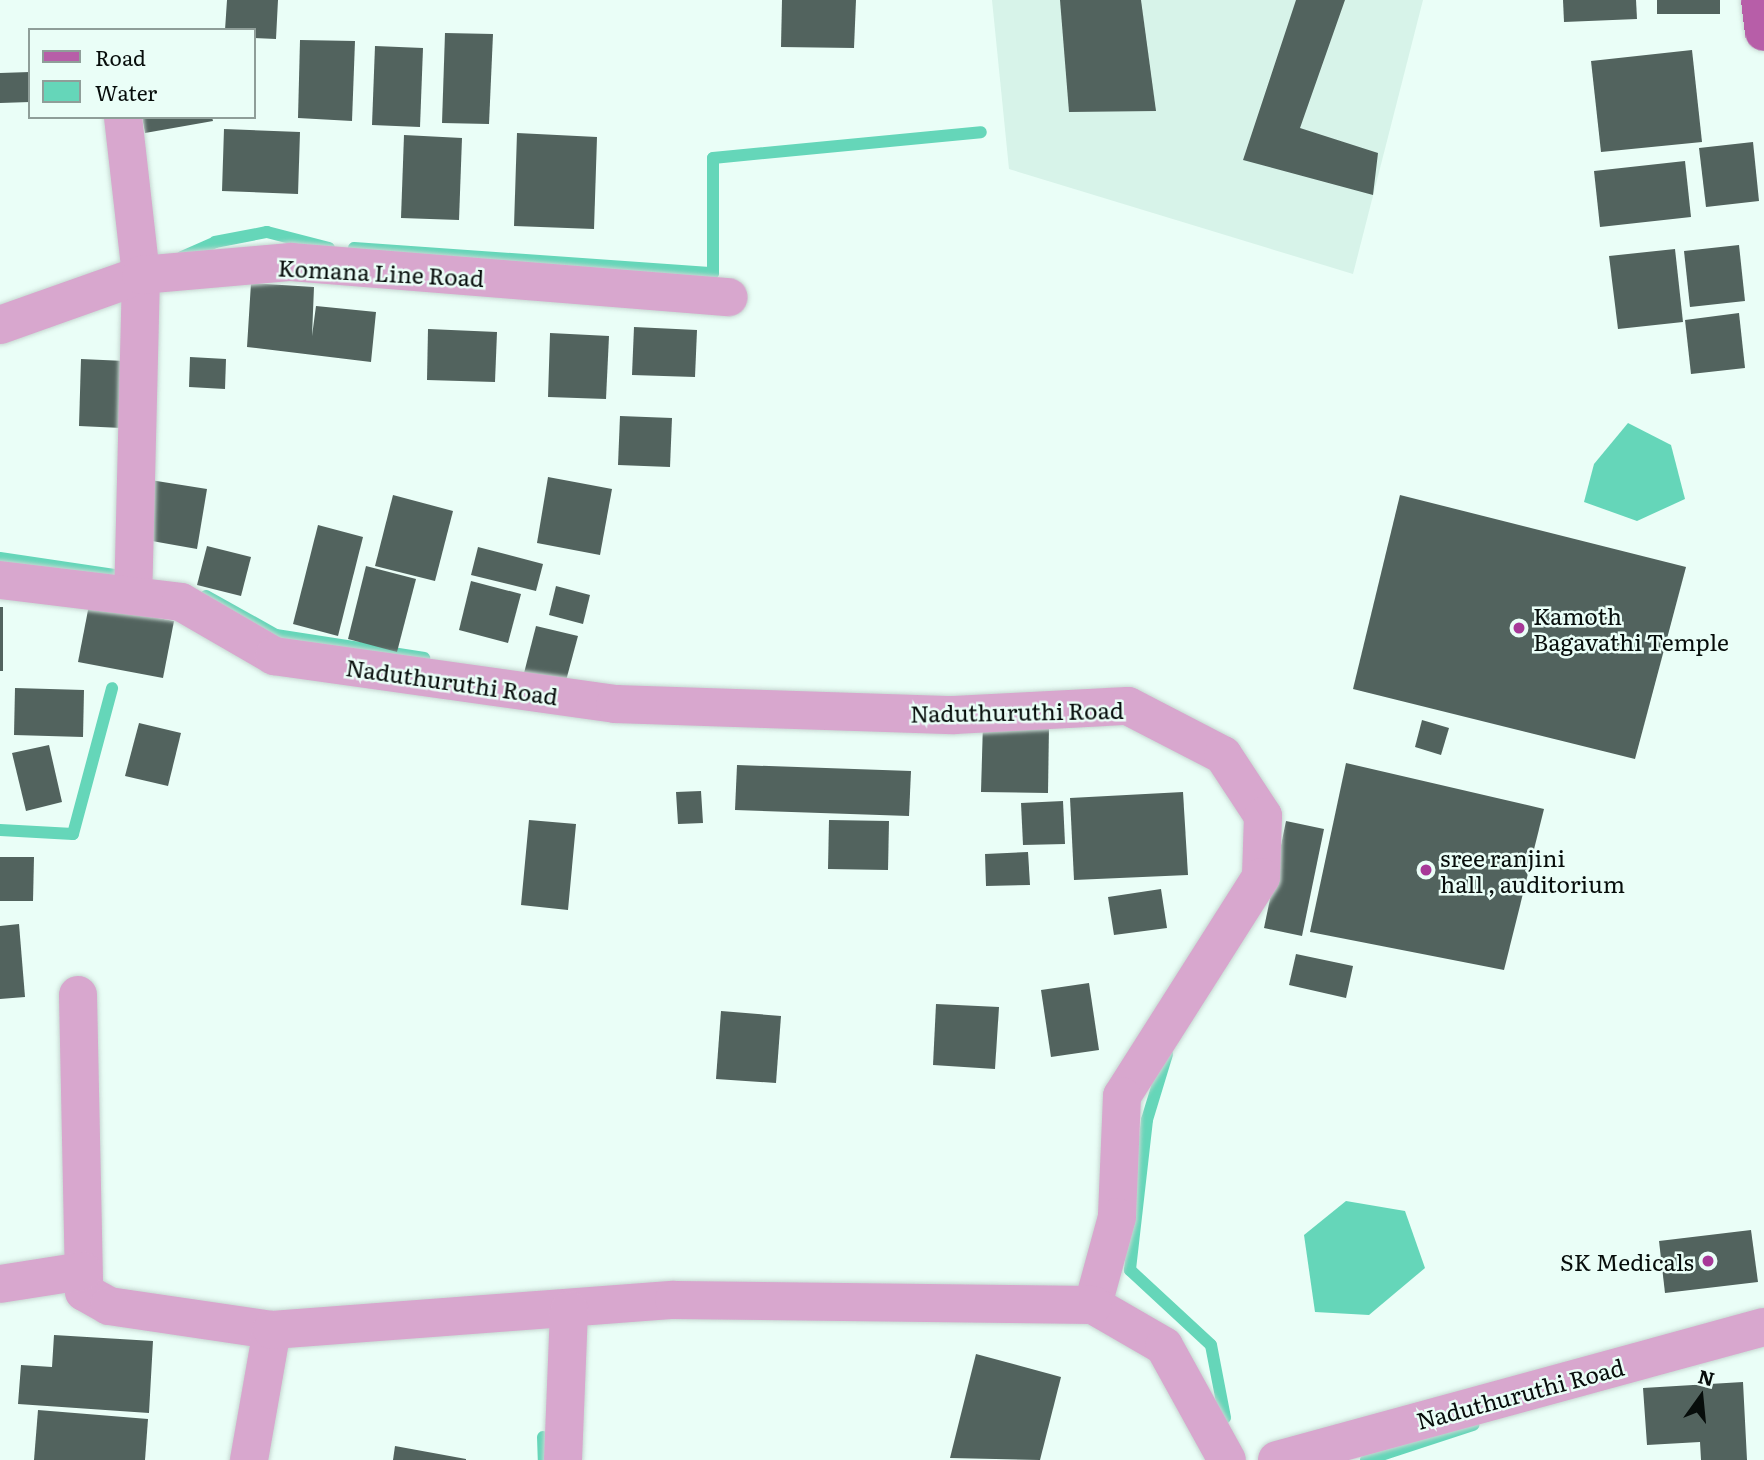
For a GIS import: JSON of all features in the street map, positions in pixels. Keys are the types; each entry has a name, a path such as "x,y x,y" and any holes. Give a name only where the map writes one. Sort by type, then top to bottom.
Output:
{"main road":[{"path":"1760,0 1764,32"}],"street":[{"path":"122,119 141,275 134,596"},
{"name":"Komana Line Road","path":"0,325 141,275 291,262 729,298"},
{"name":"Naduthuruthi Road","path":"0,580 181,603 274,656 615,704 954,715 1128,706 1223,755 1263,817 1261,877 1122,1097 1117,1217 1093,1305"},
{"path":"78,995 84,1292 109,1306 272,1330 569,1310 674,1300 1093,1305 1164,1346 1224,1459"},
{"path":"0,1284 83,1271"},
{"path":"563,1460 569,1310"},
{"name":"Naduthuruthi Road","path":"1277,1460 1764,1327"},
{"path":"248,1460 272,1330"}],"shaded area":[{"path":"992,0 1423,0 1353,274 1009,169"}],"water":[{"path":"1628,423 1671,445 1685,499 1637,521 1584,502 1594,464"},
{"path":"1346,1201 1405,1211 1425,1268 1369,1315 1315,1312 1304,1235"}],"building":[{"path":"227,0 278,0 276,39 256,38 256,28 225,28"},
{"path":"782,0 856,0 854,48 781,47"},
{"path":"1060,0 1141,0 1156,111 1069,112"},
{"path":"1296,0 1345,0 1300,128 1378,153 1373,195 1243,160"},
{"path":"1563,0 1636,0 1637,19 1564,22"},
{"path":"1657,0 1720,0 1720,14 1657,14"},
{"path":"445,33 493,34 489,124 442,123"},
{"path":"300,40 355,41 352,121 298,118"},
{"path":"375,46 423,48 420,127 372,125"},
{"path":"1692,50 1702,142 1601,152 1591,61"},
{"path":"28,72 28,102 0,103 0,73"},
{"path":"142,119 213,121 145,133"},
{"path":"224,129 300,132 298,194 222,191"},
{"path":"517,133 597,137 594,229 514,226"},
{"path":"404,135 462,138 459,220 401,218"},
{"path":"1753,142 1759,201 1706,207 1699,148"},
{"path":"1685,161 1691,217 1600,227 1594,171"},
{"path":"1739,245 1745,301 1690,307 1684,251"},
{"path":"1675,249 1683,322 1618,329 1609,256"},
{"path":"251,283 314,287 312,336 316,306 376,312 371,362 247,347"},
{"path":"1739,313 1745,368 1691,374 1685,320"},
{"path":"634,327 697,330 695,377 632,375"},
{"path":"428,329 497,332 495,382 427,380"},
{"path":"550,333 609,336 606,399 548,397"},
{"path":"190,357 226,359 225,389 189,387"},
{"path":"81,359 125,361 122,428 79,426"},
{"path":"620,416 672,418 670,467 618,465"},
{"path":"548,477 612,489 600,555 537,543"},
{"path":"144,479 207,489 197,549 135,538"},
{"path":"393,495 453,511 435,581 375,566"},
{"name":"Kamoth Bagavathi Temple","path":"1400,495 1686,567 1635,759 1353,689"},
{"path":"318,525 363,537 338,636 293,624"},
{"path":"207,546 251,557 241,596 197,585"},
{"path":"478,547 543,564 536,591 471,575"},
{"path":"366,566 416,579 397,652 348,639"},
{"path":"471,581 521,594 508,643 459,630"},
{"path":"556,586 590,595 583,624 549,615"},
{"path":"89,605 174,621 163,678 78,662"},
{"path":"0,607 3,607 3,671 0,671"},
{"path":"536,626 578,636 564,688 523,677"},
{"path":"15,688 84,690 83,737 14,735"},
{"path":"1422,720 1449,728 1441,755 1415,747"},
{"path":"139,723 181,733 168,786 125,776"},
{"path":"983,723 1049,725 1048,793 981,792"},
{"path":"49,745 62,802 26,811 12,753"},
{"name":"sree ranjini hall , auditorium","path":"1346,763 1544,809 1504,970 1310,932"},
{"path":"737,765 911,771 909,816 735,810"},
{"path":"701,791 703,823 678,824 676,792"},
{"path":"1183,792 1188,875 1074,880 1070,798"},
{"path":"1063,801 1065,844 1023,845 1021,803"},
{"path":"529,820 576,824 568,910 521,905"},
{"path":"829,820 889,821 888,870 828,869"},
{"path":"1286,821 1324,829 1302,936 1264,928"},
{"path":"1028,852 1030,885 986,886 985,854"},
{"path":"0,857 34,857 33,901 0,901"},
{"path":"1161,889 1167,928 1114,935 1108,897"},
{"path":"19,924 25,997 0,999 0,926"},
{"path":"1296,954 1353,966 1346,998 1289,985"},
{"path":"1089,983 1099,1050 1051,1057 1041,990"},
{"path":"936,1004 999,1007 995,1069 933,1065"},
{"path":"721,1011 781,1016 776,1083 716,1079"},
{"name":"SK Medicals","path":"1751,1230 1758,1282 1665,1293 1659,1241"},
{"path":"54,1335 153,1341 149,1413 18,1404 21,1365 52,1367"},
{"path":"976,1354 1061,1377 1040,1460 950,1458"},
{"path":"1743,1382 1747,1460 1701,1460 1700,1442 1647,1445 1643,1388"},
{"path":"38,1410 148,1419 145,1460 34,1460"},
{"path":"395,1446 466,1459 466,1460 393,1460"}],"waterway":[{"path":"354,248 713,273 713,158 981,132"},
{"path":"182,257 215,242 267,232 329,248"},
{"path":"0,558 128,577"},
{"path":"206,596 276,635 424,658"},
{"path":"0,830 73,834 112,688"},
{"path":"1167,1054 1147,1120 1130,1270 1211,1345 1225,1418"},
{"path":"1366,1460 1473,1425"},
{"path":"543,1437 544,1460"}],"place":[{"name":"Kamoth Bagavathi Temple","path":"1519,628"},
{"name":"sree ranjini hall , auditorium","path":"1426,870"},
{"name":"SK Medicals","path":"1708,1261"}]}
